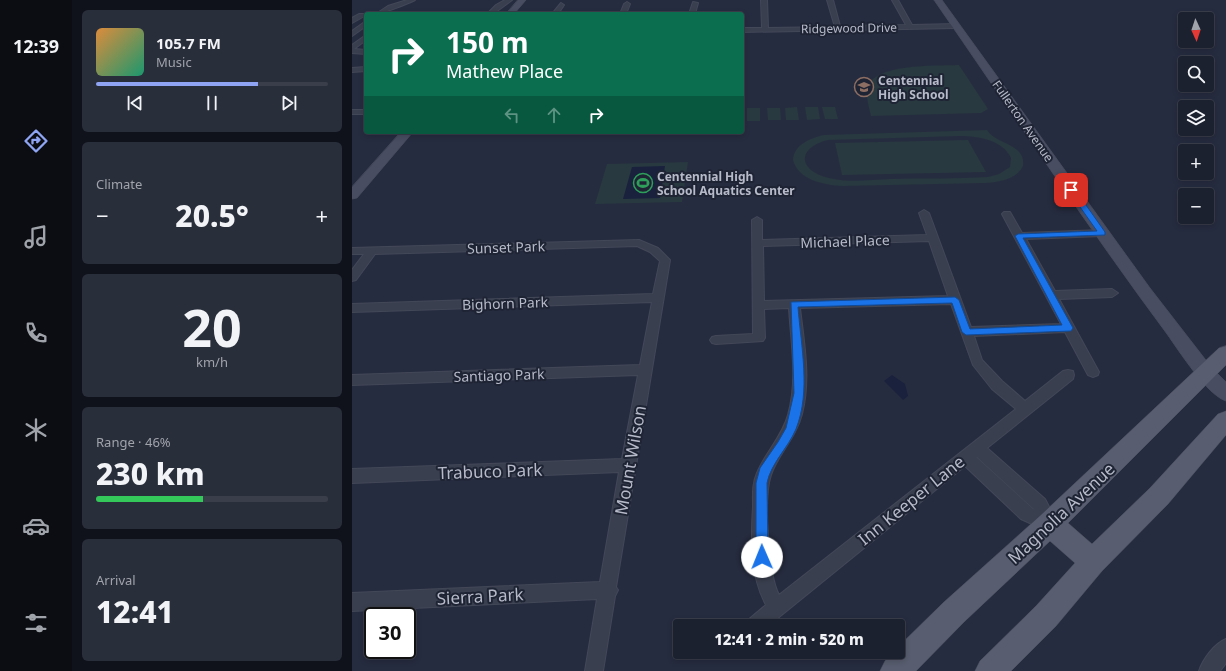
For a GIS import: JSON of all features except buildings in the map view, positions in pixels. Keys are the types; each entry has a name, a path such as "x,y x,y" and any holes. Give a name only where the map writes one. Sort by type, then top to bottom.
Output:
{"main road":[{"path":"512,12 522,0"},
{"name":"Fullerton Avenue","path":"938,0 1102,233 1206,373 1226,394"},
{"path":"352,195 405,134"},
{"name":"Magnolia Avenue","path":"895,671 954,612 1050,524 1226,353"},
{"path":"990,671 1046,616 1093,562 1159,496 1226,420"},
{"path":"1050,524 1093,562"}],"street":[{"path":"382,12 390,7 412,0"},
{"path":"492,12 500,4 509,0"},
{"path":"764,0 765,29"},
{"path":"830,0 838,28"},
{"path":"895,0 910,27"},
{"path":"693,12 695,3"},
{"path":"624,12 628,4"},
{"path":"556,12 561,5"},
{"path":"352,21 364,15"},
{"path":"352,34 364,25"},
{"name":"Ridgewood Drive","path":"744,30 956,26"},
{"path":"352,49 364,39"},
{"path":"352,49 364,52"},
{"path":"352,63 364,65"},
{"path":"352,70 364,69"},
{"path":"352,112 364,112"},
{"path":"924,213 977,362 986,374 1025,409"},
{"path":"1007,214 1093,372"},
{"path":"716,340 760,338 757,220"},
{"path":"1018,236 1102,233"},
{"name":"Michael Place","path":"757,243 933,238"},
{"name":"Sunset Park","path":"352,252 640,243 658,252"},
{"path":"352,277 372,251"},
{"name":"Mount Wilson","path":"594,671 609,590 628,465 665,260 658,252"},
{"path":"1050,295 1112,293"},
{"name":"Bighorn Park","path":"352,308 658,298"},
{"path":"759,305 955,300"},
{"path":"777,608 771,599 762,571 761,483 764,471 782,445 791,428 799,393 794,304"},
{"path":"966,332 1068,328"},
{"name":"Santiago Park","path":"352,380 646,370"},
{"name":"Inn Keeper Lane","path":"763,619 1068,375"},
{"path":"977,448 1040,504 1050,524"},
{"path":"965,457 1027,514 1050,524"},
{"name":"Trabuco Park","path":"352,476 628,465"},
{"name":"Sierra Park","path":"352,602 609,590"},
{"path":"1208,671 1226,648"}],"shaded area":[{"path":"959,65 988,109 981,113 871,116 867,93 868,86 874,79 883,73 909,67"},
{"path":"797,107 799,120 786,120 785,108"},
{"path":"805,107 818,107 820,119 807,120"},
{"path":"822,107 835,107 838,119 825,119"},
{"path":"747,108 760,108 760,121 747,121"},
{"path":"767,108 780,108 781,120 768,120"},
{"path":"987,130 991,135 1015,148 1020,153 1023,158 1023,166 1020,171 1012,177 990,183 842,186 820,183 806,177 800,172 793,160 796,150 800,146 809,140 824,135","holes":["967,136 989,140 1002,147 1011,158 1010,167 999,174 988,177 852,181 837,180 819,175 811,170 805,159 810,148 828,140"]},
{"path":"968,140 986,172 842,175 835,143"},
{"name":"Centennial High School Aquatics Center","path":"688,162 682,202 595,204 607,164"}],"water":[{"path":"665,166 660,198 623,199 632,167"},
{"path":"892,375 905,384 908,396 903,400 884,381"}],"place":[{"name":"Centennial High School","path":"864,87"},
{"name":"Centennial High School Aquatics Center","path":"643,183"}],"route":[{"path":"762,557 761,483 764,471 782,445 791,428 799,393 794,304 955,300 966,332 1068,328 1018,236 1102,233 1071,190"}]}
